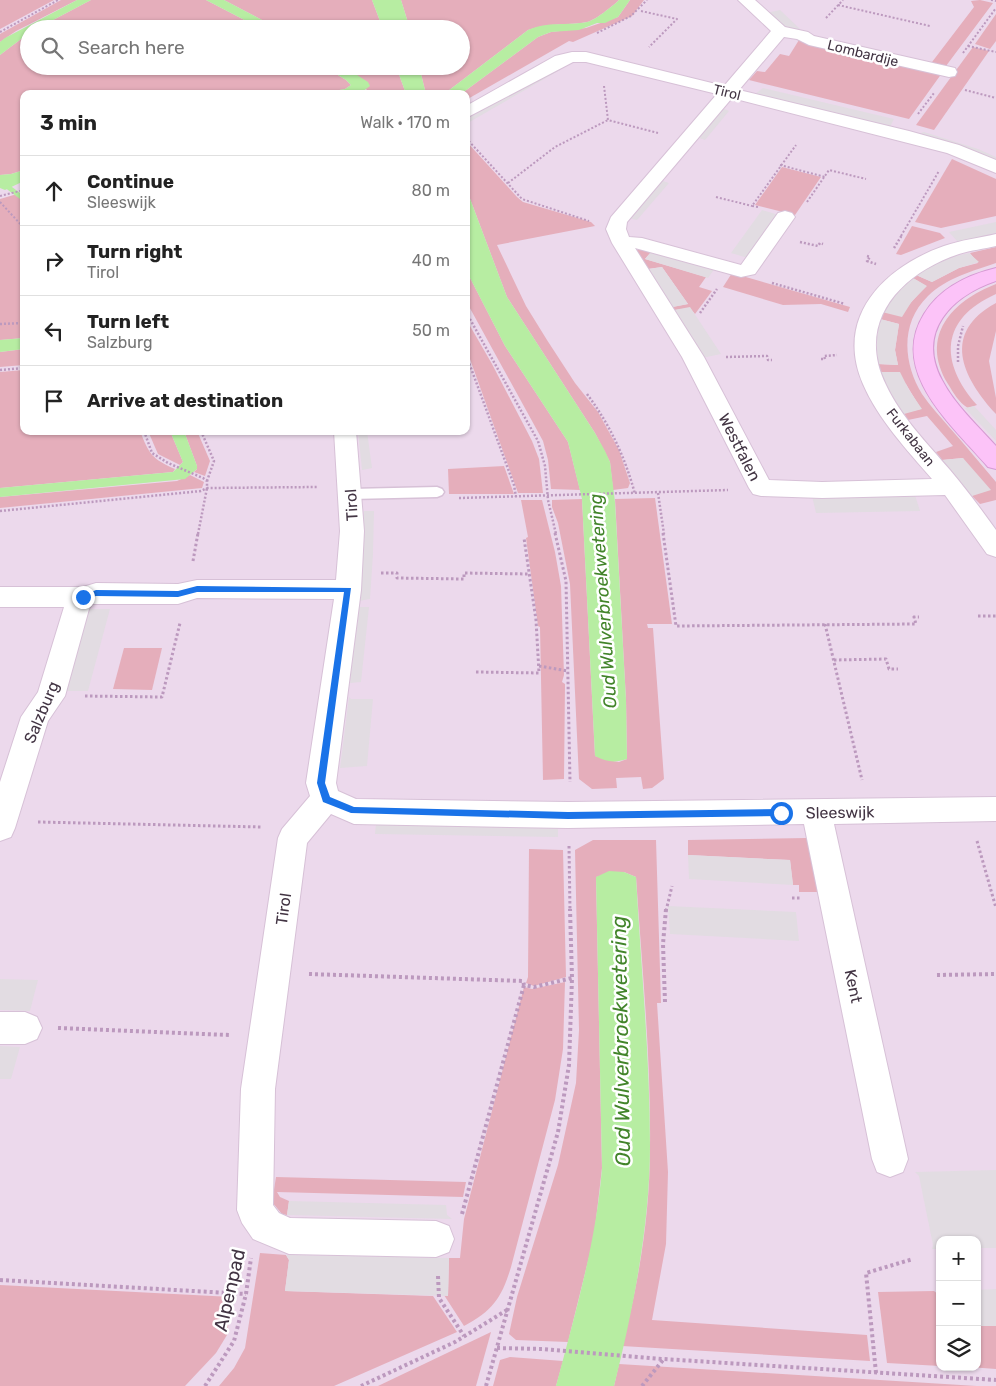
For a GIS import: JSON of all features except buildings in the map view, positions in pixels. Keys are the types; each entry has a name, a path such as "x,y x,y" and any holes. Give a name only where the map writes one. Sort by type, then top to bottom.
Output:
{"street":[{"name":"Lombardije","path":"746,0 780,31 802,35 809,40 949,72"},
{"path":"780,31 618,220 619,236 736,270 748,270 786,216"},
{"name":"Tirol","path":"470,111 566,58 586,57 903,135 952,149 996,167"},
{"name":"Westfalen","path":"619,236 693,357 761,488 832,490 951,487"},
{"name":"Furkabaan","path":"996,240 950,250 921,262 901,276 883,293 870,312 864,343 865,360 873,383 894,418 951,487 996,548"},
{"path":"996,274 955,292 939,306 923,336 922,354 934,386 996,461"},
{"name":"Tirol","path":"266,1226 256,1210 258,1089 294,838 326,799 321,783 348,590 352,531 351,494 345,435"},
{"path":"0,597 83,597 96,593 178,594 197,589 348,590"},
{"name":"Salzburg","path":"1,824 36,716 51,696 76,608 83,597"},
{"name":"Sleeswijk","path":"326,799 354,811 634,815 982,809"},
{"name":"Kent","path":"817,813 890,1159"},
{"path":"266,1226 289,1236 436,1240"}],"lane":[{"path":"351,494 437,492"}],"path":[{"path":"22,20 58,0"},
{"path":"991,0 996,1"},
{"path":"838,5 930,26"},
{"path":"630,68 677,19 641,10"},
{"path":"0,32 20,21"},
{"path":"968,46 996,52"},
{"path":"604,81 608,120"},
{"path":"964,90 996,98"},
{"path":"508,183 554,146 608,120 686,140"},
{"path":"470,142 528,202 619,236"},
{"path":"752,206 796,145"},
{"path":"894,249 952,149"},
{"path":"780,165 825,176"},
{"path":"716,197 797,218 829,170 866,179"},
{"path":"0,196 20,191"},
{"path":"0,202 20,224"},
{"path":"698,315 736,270 755,278 870,312"},
{"path":"0,324 20,323"},
{"path":"959,366 958,346 964,324"},
{"path":"721,350 726,358 767,356 768,360 772,360"},
{"path":"470,365 514,485 516,497"},
{"path":"0,370 20,368"},
{"path":"587,394 599,408 619,444 635,494"},
{"path":"145,435 152,453 168,463 207,481"},
{"path":"51,696 162,698 187,592 207,481 214,461 203,435"},
{"path":"0,510 201,491 207,488 316,487 351,494"},
{"path":"437,492 451,498 635,494 761,488"},
{"path":"658,492 676,626 916,624 914,617 919,617"},
{"path":"476,672 539,673 536,620 524,538"},
{"path":"377,573 397,573 397,578 425,579 464,579 464,573 529,574"},
{"path":"978,616 996,616"},
{"path":"825,624 862,782 844,782 850,812"},
{"path":"834,660 886,659 889,669 898,669"},
{"path":"539,666 568,671"},
{"path":"982,809 996,908"},
{"path":"1,824 302,827"},
{"path":"664,1002 663,932 665,906 672,886"},
{"path":"275,970 290,974 523,981 524,985 534,987 572,978"},
{"path":"937,975 996,974"},
{"path":"464,1336 439,1298 436,1240 461,1219 524,985"},
{"path":"25,1028 265,1036"},
{"name":"Alpenpad","path":"205,1386 234,1341 246,1294 252,1247 266,1226"},
{"path":"876,1373 866,1273 912,1259"},
{"path":"0,1280 246,1294"},
{"path":"361,1386 464,1336 493,1321 508,1310 486,1386"},
{"path":"497,1348 543,1349 648,1356 663,1359 996,1380"},
{"path":"642,1386 663,1359"}],"shaded area":[{"path":"0,0 996,0 996,1386 0,1386"},
{"path":"0,0 54,0 0,29"},
{"path":"61,0 77,0 38,20 25,20"},
{"path":"91,0 206,0 245,20 53,20"},
{"path":"224,0 372,0 380,20 262,20"},
{"path":"401,0 619,0 590,21 544,26 528,30 470,74 470,20 407,20"},
{"path":"630,0 644,0 632,16 573,42 569,41 470,98 470,90 466,90 538,37 551,32 586,28 618,17"},
{"path":"980,0 993,3 943,70 929,66 974,7 971,1"},
{"path":"780,10 800,29 786,31 766,13"},
{"path":"996,14 996,41 990,49 975,44"},
{"path":"20,23 20,29 0,42 0,34"},
{"path":"20,40 20,75 338,75 351,85 339,90 20,90 20,171 0,175 0,55"},
{"path":"799,40 942,73 909,119 749,80 757,71 765,72 780,54 789,56"},
{"path":"973,47 989,51 934,130 916,125"},
{"path":"556,68 560,70 470,122 470,117"},
{"path":"352,75 399,75 405,90 367,90"},
{"path":"421,75 469,75 449,90 425,90"},
{"path":"763,88 894,119 890,127 755,94"},
{"path":"722,108 729,111 705,140 696,137"},
{"path":"924,132 978,149 996,157 996,162 919,134"},
{"path":"470,145 523,202 591,222 595,226 497,245 526,306 575,383 598,412 619,450 630,483 628,488 613,490 610,462 595,433 507,297 470,199"},
{"path":"952,159 996,179 996,216 941,228 915,222"},
{"path":"782,167 821,177 795,215 755,205"},
{"path":"660,180 669,183 637,220 628,218"},
{"path":"20,193 20,338 0,340 0,199"},
{"path":"762,210 779,215 748,258 731,253"},
{"path":"996,222 996,233 958,242 949,232"},
{"path":"912,226 940,233 945,238 901,255 896,254"},
{"path":"996,247 996,263 951,280 928,296 913,318 907,343 911,369 922,394 996,482 996,500 980,504 972,496 974,494 963,458 942,460 936,452 953,446 927,416 908,420 904,413 921,409 906,384 881,372 878,364 898,365 895,350 899,324 880,319 882,312 907,307 926,286 913,278 916,275 932,282 959,268 978,263 970,253"},
{"path":"646,248 651,252 645,259 706,277 699,287 712,291 695,314 690,308 675,310 672,307 688,304 662,267 648,269 634,250"},
{"path":"651,252 715,268 708,278 645,259"},
{"path":"969,253 979,262 959,268 932,282 916,275 938,263"},
{"path":"662,267 688,304 673,307 674,310 690,307 721,354 702,358 648,269"},
{"path":"732,273 850,307 848,312 821,304 783,305 723,287"},
{"path":"470,278 505,346 568,442 580,490 551,489 548,460 543,441 470,308"},
{"path":"913,278 927,286 912,301 902,317 882,312 897,291"},
{"path":"996,284 996,294 978,304 964,316 955,329 951,343 956,373 977,405 968,408 954,394 940,367 937,351 939,336 945,322 954,310 980,291"},
{"path":"996,303 996,331 989,361 996,398 996,414 984,400 967,371 963,356 963,342 968,328 979,315"},
{"path":"880,319 899,324 895,350 898,365 878,364 876,342"},
{"path":"470,326 532,441 539,459 543,493 518,493 470,359"},
{"path":"20,350 20,365 0,367 0,352"},
{"path":"20,370 20,435 142,435 152,455 175,469 173,472 0,488 0,372"},
{"path":"880,372 900,372 922,409 904,414 889,391"},
{"path":"974,406 996,430 996,441 965,408"},
{"path":"150,435 172,435 183,462 180,465 158,454"},
{"path":"185,435 199,435 210,461 205,476 194,472 197,466"},
{"path":"358,435 368,435 372,468 362,470"},
{"path":"963,458 991,490 972,496 942,460"},
{"path":"504,466 514,494 449,494 448,469"},
{"path":"190,475 204,482 202,488 0,508 0,497 177,481"},
{"path":"915,495 920,511 816,513 812,496"},
{"path":"655,498 672,624 647,624 648,628 653,628 664,779 652,788 643,789 641,777 616,778 617,788 592,789 579,779 570,584 552,500 582,499 595,756 619,762 627,759 626,700 615,499"},
{"path":"521,500 542,500 561,586 564,675 562,682 565,684 564,779 543,780 540,627 538,626 526,538 528,537"},
{"path":"364,511 374,511 373,554 370,599 359,601"},
{"path":"359,605 360,607 369,607 361,682 350,683"},
{"path":"85,609 110,609 88,691 62,691"},
{"path":"124,648 162,648 152,690 113,689"},
{"path":"349,697 351,699 373,699 367,766 340,768"},
{"path":"376,823 558,826 558,837 375,834"},
{"path":"807,838 818,892 799,892 799,885 793,885 790,860 688,855 688,840"},
{"path":"593,840 656,840 661,1003 657,1003 668,1172 666,1244 652,1320 867,1335 870,1361 622,1346 634,1297 646,1223 650,1147 648,1046 636,877 624,872 596,877 602,1168 594,1237 568,1342 516,1340 509,1334 517,1297 558,1165 576,1083 579,1030 575,850"},
{"path":"529,849 563,850 566,977 534,986 526,983 528,977"},
{"path":"688,855 790,860 793,885 689,879"},
{"path":"668,906 796,912 799,941 670,934"},
{"path":"0,979 38,980 30,1011 0,1010"},
{"path":"565,982 563,1049 555,1100 511,1267 504,1287 495,1302 482,1315 464,1326 444,1295 448,1296 449,1258 460,1258 464,1219 524,987 532,989"},
{"path":"0,1046 20,1047 11,1079 0,1079"},
{"path":"996,1170 996,1248 981,1248 981,1236 936,1236 936,1249 932,1249 933,1245 919,1176 915,1172"},
{"path":"276,1177 466,1182 463,1197 277,1192 280,1197 289,1201 287,1215 282,1214 272,1202"},
{"path":"289,1201 446,1205 447,1215 452,1219 287,1215"},
{"path":"260,1253 286,1255 289,1260 285,1291 433,1296 457,1332 334,1386 219,1386 234,1368 245,1348"},
{"path":"286,1255 449,1258 448,1296 285,1291 289,1260"},
{"path":"0,1285 232,1297 227,1335 216,1353 185,1386 0,1386"},
{"path":"996,1289 996,1326 981,1326 981,1290"},
{"path":"878,1292 936,1292 936,1366 887,1363"},
{"path":"981,1326 996,1326 996,1369 981,1368"},
{"path":"491,1332 476,1386 378,1386"},
{"path":"510,1357 563,1361 556,1386 493,1386 500,1360"},
{"path":"619,1364 977,1386 614,1386"}],"water":[{"path":"77,0 91,0 53,20 39,20"},
{"path":"206,0 224,0 262,20 245,20"},
{"path":"372,0 401,0 407,20 380,20"},
{"path":"619,0 630,0 618,17 605,23 597,23 579,30 551,32 538,37 466,90 449,90 528,30 535,27 590,21"},
{"path":"20,30 20,40 0,55 0,42"},
{"path":"338,75 357,75 368,82 370,86 364,90 339,90 351,85"},
{"path":"399,75 421,75 425,90 405,90"},
{"path":"20,171 20,183 5,190 0,188 0,175"},
{"name":"Oud Wulverbroekwetering","path":"470,199 507,297 595,433 610,462 615,502 626,700 627,759 611,761 595,756 582,499 568,442 505,346 470,278"},
{"path":"20,338 20,350 0,352 0,340"},
{"path":"172,435 185,435 197,466 197,469 185,479 0,497 0,488 173,472 183,462"},
{"name":"Oud Wulverbroekwetering","path":"609,871 624,872 636,877 649,1079 650,1146 644,1236 628,1328 614,1386 556,1386 590,1251 602,1168 596,877"}],"waterway":[{"path":"0,180 20,197"}],"route":[{"path":"83,597 96,593 178,594 197,589 348,590 321,783 326,799 354,811 568,815 781,813"}]}
